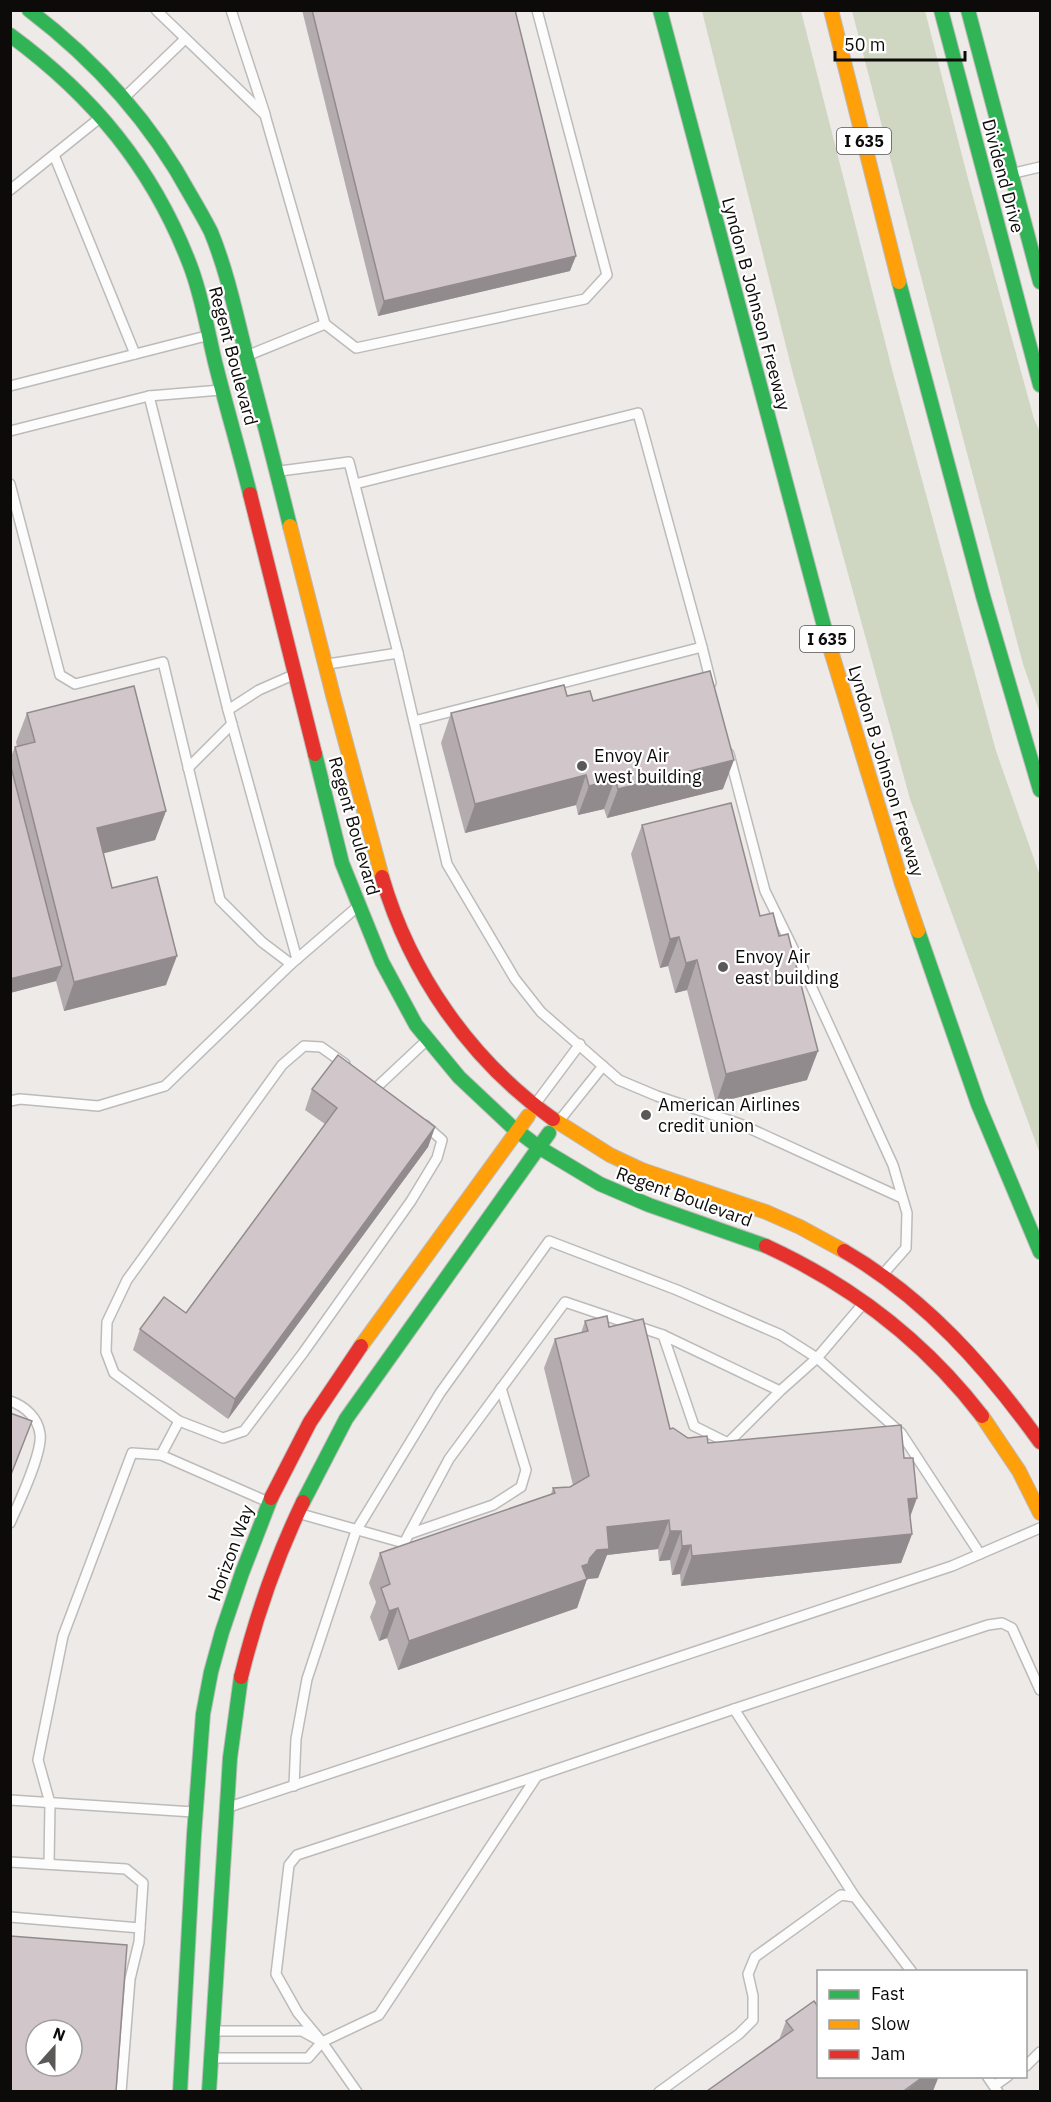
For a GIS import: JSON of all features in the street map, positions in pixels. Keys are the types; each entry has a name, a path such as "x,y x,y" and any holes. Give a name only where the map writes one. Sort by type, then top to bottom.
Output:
{"main road":[{"name":"Regent Boulevard","path":"29,10 93,62 154,133 175,166 210,231 225,274 393,913 427,983 476,1049 534,1106 558,1123 620,1160 647,1172 734,1200 778,1218 837,1247 904,1291 941,1323 992,1378 1041,1442"},
{"name":"Lyndon B Johnson Freeway","path":"660,10 827,640 902,884 978,1104 1041,1252"},
{"name":"I 635","path":"831,10 971,555 1041,790"},
{"name":"Dividend Drive","path":"941,10 1041,385"},
{"name":"Dividend Drive","path":"968,10 1041,282"},
{"name":"Regent Boulevard","path":"10,35 62,74 122,139 167,214 190,266 347,881 382,964 416,1024 471,1087 538,1147 603,1186 661,1209 728,1231 783,1254 864,1301 907,1334 968,1397 987,1421 1027,1483 1041,1513"},
{"path":"986,180 1012,174"},
{"name":"Horizon Way","path":"180,2091 200,2044 226,1808 230,1749 240,1680 271,1580 284,1508 310,1422 338,1377 534,1106"},
{"name":"Horizon Way","path":"208,2091 200,2044 196,1812 203,1714 211,1672 242,1573 284,1508 321,1463 346,1419 538,1147 558,1123"}],"lane":[{"path":"156,10 265,115"},
{"path":"231,10 265,115 325,324 356,348 585,299 607,275 537,10"},
{"path":"124,97 185,39"},
{"path":"10,190 103,116"},
{"path":"54,155 135,354"},
{"path":"1012,174 1041,167"},
{"path":"247,356 325,324"},
{"path":"10,386 209,336"},
{"path":"10,431 149,396 223,390"},
{"path":"149,396 294,961"},
{"path":"355,484 638,413 713,692"},
{"path":"276,471 349,462 398,653 447,864 515,979 541,1012 620,1080 740,1124 903,1197"},
{"path":"10,484 60,675 75,684 162,662 220,900 262,942 294,961"},
{"path":"414,721 702,647"},
{"path":"326,665 398,653"},
{"path":"228,710 260,690 295,674"},
{"path":"188,768 232,724"},
{"path":"728,747 765,891 893,1165 903,1197 907,1213 906,1248 882,1276"},
{"path":"10,1101 20,1099 98,1106 165,1086 294,961 358,906"},
{"path":"368,1080 381,1089 428,1039"},
{"path":"534,1106 580,1044"},
{"path":"349,1067 321,1047 304,1046 282,1065 127,1280 107,1322 106,1352 114,1373 179,1421 223,1438 244,1431 303,1353 411,1201 437,1158 442,1140 416,1116"},
{"path":"558,1123 603,1066"},
{"path":"294,1786 297,1739 307,1679 356,1531 440,1393 549,1241 677,1290 781,1335 817,1358 897,1429 980,1554"},
{"path":"728,1443 817,1358 864,1301"},
{"path":"49,1864 50,1803 38,1760 63,1636 132,1453 161,1455 284,1508 356,1531 404,1543 448,1459 565,1302 663,1335 780,1391"},
{"path":"663,1335 694,1426 728,1443 740,1442"},
{"path":"409,1534 493,1505 521,1487 526,1470 501,1388"},
{"path":"10,1401 28,1411 36,1422 41,1436 38,1452 10,1523"},
{"path":"161,1455 179,1421"},
{"path":"886,1430 897,1429"},
{"path":"226,1808 952,1566 1041,1528"},
{"path":"357,2091 298,2013 276,1974 289,1864 297,1855 988,1625 1002,1623 1012,1628 1041,1690"},
{"path":"734,1709 855,1897 911,1970"},
{"path":"200,2044 308,2058 322,2042 379,2015 537,1776"},
{"path":"10,1800 196,1812"},
{"path":"10,1862 126,1869 143,1883 139,1942 130,1979 121,2091"},
{"path":"659,2091 740,2034 753,2020 753,1996 748,1974 755,1957 841,1895 855,1897"},
{"path":"10,1917 140,1928"},
{"path":"200,2044 302,2031 322,2042"},
{"path":"1027,2065 1041,2052"},
{"path":"996,2088 1003,2091"}],"green space":[{"path":"702,11 801,11 894,377 996,751 1040,876 1040,1154 910,799 792,370"},
{"path":"852,11 925,11 967,175 1034,419 1040,432 1040,713 1023,664"}],"building":[{"path":"312,10 515,10 576,256 384,301"},
{"name":"Envoy Air west building","path":"710,671 734,760 618,789 615,779 589,786 586,775 475,804 451,713 564,685 567,696 590,691 593,701"},
{"path":"134,686 166,811 97,828 112,888 157,877 177,956 74,982 15,747 35,742 27,713"},
{"path":"10,763 62,966 10,979"},
{"name":"Envoy Air east building","path":"731,803 760,916 773,913 779,936 788,934 818,1051 726,1074 697,960 686,963 679,937 670,939 642,825"},
{"path":"338,1055 435,1127 235,1399 140,1329 164,1297 186,1313 337,1108 312,1089"},
{"path":"607,1316 609,1327 643,1319 670,1429 673,1428 688,1438 707,1436 708,1443 901,1425 904,1458 913,1458 917,1498 908,1499 912,1534 692,1556 691,1545 682,1546 681,1531 670,1531 669,1520 607,1527 609,1549 597,1550 588,1564 582,1566 587,1579 409,1641 398,1608 389,1611 381,1588 390,1584 380,1553 555,1493 553,1488 570,1487 589,1476 555,1339 588,1331 585,1321"},
{"path":"10,1413 32,1421 10,1477"},
{"path":"10,1936 127,1945 116,2091 10,2091"},
{"path":"814,2001 817,2005 817,2078 921,2078 906,2091 707,2091 793,2030 786,2021"}],"traffic: fast":[{"path":"29,10 77,50 140,118 175,169 211,232 231,293 290,526"},
{"path":"660,10 828,641"},
{"path":"941,10 1040,385"},
{"path":"968,10 1040,282"},
{"path":"10,35 40,58 94,109 139,166 158,197 175,230 194,277 250,494"},
{"path":"899,282 983,596 1040,790"},
{"path":"315,754 342,863 382,962 416,1025 459,1077 511,1126 540,1148 600,1184 649,1205 766,1246"},
{"path":"918,931 978,1104 1040,1252"},
{"path":"303,1502 346,1419 549,1133"},
{"path":"180,2092 203,1714 222,1632 271,1498"},
{"path":"209,2092 230,1758 241,1677"}],"traffic: slow":[{"path":"831,10 899,282"},
{"path":"290,526 382,877"},
{"path":"828,641 918,931"},
{"path":"361,1346 528,1116"},
{"path":"553,1119 610,1155 642,1170 766,1212 844,1251"},
{"path":"982,1416 1019,1471 1040,1513"}],"traffic: jam":[{"path":"250,494 315,754"},
{"path":"382,877 409,947 447,1012 495,1070 553,1119"},
{"path":"766,1246 828,1279 857,1297 884,1318 936,1364 982,1416"},
{"path":"844,1251 901,1290 952,1336 998,1387 1040,1442"},
{"path":"271,1498 310,1422 361,1346"},
{"path":"241,1677 268,1588 303,1502"}],"place":[{"name":"Envoy Air west building","path":"582,766"},
{"name":"Envoy Air east building","path":"723,967"},
{"name":"American Airlines credit union","path":"646,1115"}]}
